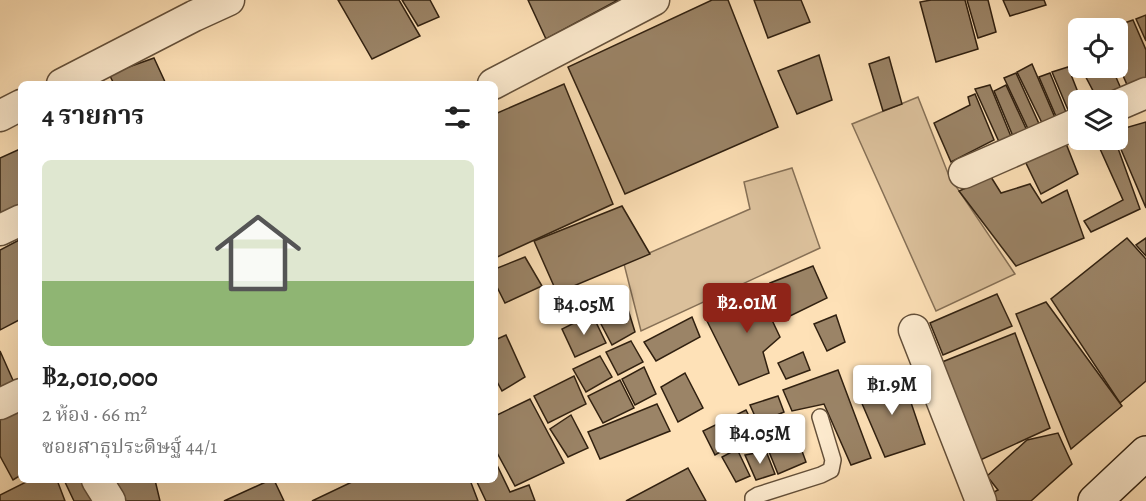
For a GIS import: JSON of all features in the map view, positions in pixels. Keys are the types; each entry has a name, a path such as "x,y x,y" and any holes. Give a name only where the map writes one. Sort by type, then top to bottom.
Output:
{"main road":[{"path":"1095,501 1139,460"},
{"path":"1121,501 1139,460"}],"street":[{"path":"69,81 229,0"},
{"path":"498,81 654,0"},
{"path":"1128,101 1146,93"},
{"path":"0,116 18,107"},
{"path":"964,173 1068,127"},
{"path":"0,230 18,221"},
{"path":"914,330 981,501"},
{"path":"0,404 18,395"},
{"path":"99,483 110,501"}],"lane":[{"path":"753,501 753,498 758,495 831,470 833,460 820,417"}],"shaded area":[{"path":"918,97 949,176 1015,274 936,311 852,124"},
{"path":"792,168 820,248 641,331 624,264 750,209 744,182"}],"building":[{"path":"338,0 399,0 420,36 372,59"},
{"path":"402,0 430,0 439,17 418,26"},
{"path":"528,0 618,0 546,39"},
{"path":"712,0 728,0 778,127 625,194 568,67"},
{"path":"754,0 801,0 810,22 768,38"},
{"path":"965,0 978,49 936,62 920,2"},
{"path":"967,0 988,0 996,32 978,38"},
{"path":"1003,0 1044,0 1046,5 1010,16"},
{"path":"1146,15 1146,41 1136,19"},
{"path":"1133,20 1146,50 1146,88 1131,94 1124,78 1128,78 1128,22"},
{"path":"819,55 832,100 797,114 778,71"},
{"path":"889,57 902,104 883,111 869,64"},
{"path":"154,58 165,81 112,81 109,74"},
{"path":"1032,64 1056,120 1044,127 1017,72"},
{"path":"1068,67 1068,78 1072,78 1077,90 1068,90 1068,110 1052,72"},
{"path":"1016,73 1040,126 1029,131 1004,78"},
{"path":"1050,73 1068,117 1058,121 1039,77"},
{"path":"1086,78 1116,78 1122,90 1093,90"},
{"path":"564,84 613,204 498,257 498,113"},
{"path":"990,85 1012,139 1000,144 975,89"},
{"path":"1006,85 1029,135 1015,141 994,91"},
{"path":"975,94 994,140 951,162 934,123 970,105 968,97"},
{"path":"1146,122 1146,208 1121,150 1128,150 1128,127"},
{"path":"1065,141 1078,174 1041,194 1024,159"},
{"path":"18,150 18,224 0,214 0,158"},
{"path":"1100,150 1119,150 1140,209 1091,232 1084,221 1123,200"},
{"path":"991,177 1001,193 1030,184 1042,203 1067,190 1084,238 1016,266 959,191"},
{"path":"622,206 650,254 557,293 534,241"},
{"path":"1127,238 1146,259 1146,381 1120,403 1051,299"},
{"path":"1146,238 1146,256 1136,245"},
{"path":"18,241 18,321 0,330 0,250"},
{"path":"525,257 542,286 505,303 498,289 498,268"},
{"path":"813,266 827,298 788,317 770,283"},
{"path":"771,289 784,313 771,318 780,337 763,352 769,373 739,385 704,315"},
{"path":"622,290 635,332 612,345 590,303"},
{"path":"997,294 1012,326 943,355 930,323"},
{"path":"1046,302 1122,406 1071,449 1016,314"},
{"path":"592,314 606,343 575,357 562,329"},
{"path":"836,315 845,342 827,351 814,324"},
{"path":"692,317 700,337 656,361 644,342"},
{"path":"1015,333 1050,428 976,462 937,364"},
{"path":"506,335 525,377 502,391 498,384 498,339"},
{"path":"631,341 643,362 618,375 606,352"},
{"path":"0,351 16,387 0,394"},
{"path":"803,352 810,370 786,379 778,363"},
{"path":"600,356 612,377 586,392 573,369"},
{"path":"644,367 656,394 635,405 622,379"},
{"path":"838,370 871,458 851,465 824,404 792,411 783,390"},
{"path":"685,373 703,408 678,422 661,387"},
{"path":"901,373 925,444 885,457 857,392"},
{"path":"574,376 586,404 548,423 534,396"},
{"path":"620,380 634,408 603,423 588,396"},
{"path":"778,396 784,412 758,423 750,405"},
{"path":"530,399 564,463 515,486 498,455 498,415"},
{"path":"657,404 670,431 600,459 588,432"},
{"path":"18,406 18,477 13,480 0,456 0,416"},
{"path":"746,410 757,432 715,455 703,431"},
{"path":"571,415 588,448 568,457 550,429"},
{"path":"789,415 806,462 778,474 759,427"},
{"path":"1058,433 1072,464 1031,501 993,501 990,494 998,490 987,476 1027,440"},
{"path":"737,449 750,476 736,482 722,457"},
{"path":"766,451 775,474 756,480 745,455"},
{"path":"498,467 510,492 529,485 535,501 486,501 477,483 498,483"},
{"path":"688,468 706,501 626,501"},
{"path":"24,483 58,483 65,501 0,501 0,495"},
{"path":"65,483 89,483 98,501 74,501"},
{"path":"107,483 156,483 160,501 116,501"},
{"path":"263,483 275,483 284,501 224,501"},
{"path":"350,483 471,483 478,501 312,501"}]}
